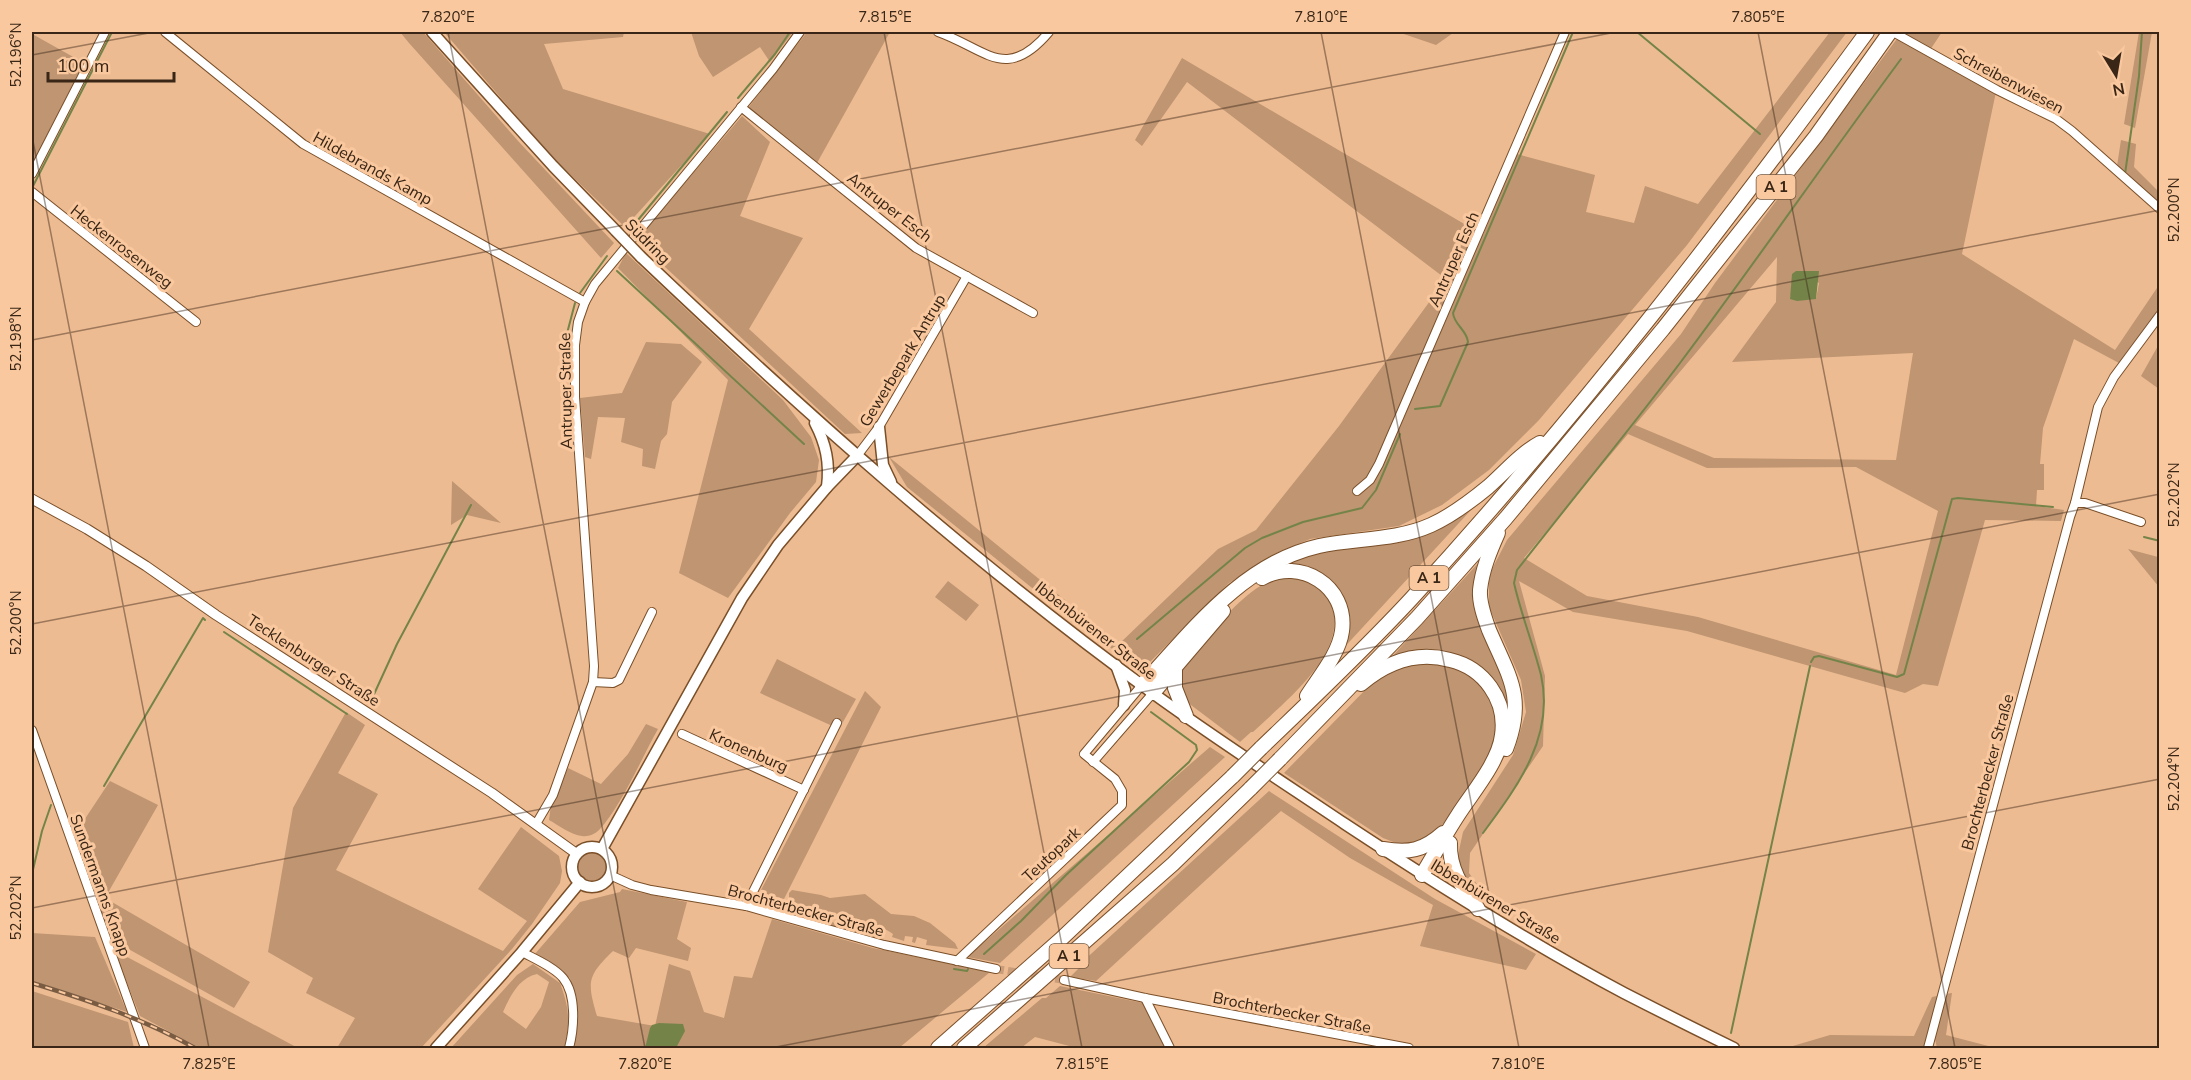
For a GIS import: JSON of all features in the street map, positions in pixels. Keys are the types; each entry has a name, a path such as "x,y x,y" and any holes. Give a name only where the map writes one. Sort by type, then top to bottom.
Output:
{"highway":[{"name":"A 1","path":"938,1048 1060,940 1233,776 1353,659 1410,599 1554,434 1696,261 1867,32"},
{"name":"A 1","path":"964,1048 1164,872 1280,759 1417,618 1506,518 1663,329 1794,164 1889,34"},
{"path":"1148,689 1205,617 1226,596 1255,574 1293,554 1319,546 1400,535 1432,524 1462,507 1534,446 1554,434"},
{"path":"1426,877 1450,843 1457,827 1505,751 1516,715 1514,688 1485,620 1480,592 1488,556 1506,518"},
{"path":"1148,689 1175,668 1218,616 1250,586 1265,576 1289,570 1309,574 1324,583 1337,599 1341,609 1342,633 1331,659 1295,715"},
{"path":"1322,715 1365,681 1395,662 1427,655 1452,660 1472,668 1493,687 1502,711 1502,736 1494,758 1450,828 1426,877"},
{"path":"1175,668 1175,688 1186,716"},
{"path":"1383,849 1403,852 1420,848 1450,828"},
{"path":"1450,843 1450,856 1456,876 1478,909"}],"main road":[{"name":"Südring","path":"433,32 553,165 641,257 857,456"},
{"path":"810,415 823,438 828,456 828,487"},
{"path":"879,427 884,465 892,485"},
{"path":"602,849 742,598 778,545 857,456"},
{"name":"Ibbenbürener Straße","path":"857,456 967,548 1148,689 1255,764 1478,909 1623,992 1734,1048"},
{"path":"1116,664 1125,690 1124,705"},
{"path":"588,847 602,849 610,857 612,863 610,875 600,885 586,886 576,878 572,866 577,854 588,847"},
{"path":"436,1048 522,952 580,882"}],"street":[{"path":"32,174 105,32"},
{"name":"Hildebrands Kamp","path":"165,32 303,144 585,302"},
{"name":"Antruper Straße","path":"536,824 553,795 593,682 594,666 575,397 575,345 578,322 585,302 607,269 774,69 800,32"},
{"path":"938,32 956,38 993,57 1005,60 1016,59 1028,52 1049,32"},
{"name":"Antruper Esch","path":"1357,491 1370,480 1379,464 1565,32"},
{"name":"Schreibenwiesen","path":"1889,34 2056,119 2160,209"},
{"name":"Antruper Esch","path":"741,107 916,248 1033,313"},
{"name":"Heckenrosenweg","path":"32,192 196,322"},
{"name":"Gewerbepark Antrup","path":"857,456 879,427 968,276"},
{"name":"Brochterbecker Straße","path":"1928,1048 2075,503 2098,407 2114,377 2160,315"},
{"name":"Tecklenburger Straße","path":"32,499 87,529 146,566 216,615 356,704 536,824 577,854"},
{"path":"2075,503 2085,503 2141,522"},
{"path":"593,682 613,683 619,680 652,612"},
{"path":"1093,762 1148,689"},
{"name":"Teutopark","path":"957,961 1122,805 1122,791 1114,779 1084,754 1124,705 1148,689"},
{"name":"Kronenburg","path":"746,906 837,723"},
{"name":"Sundermanns Knapp","path":"32,730 94,911 145,1048"},
{"name":"Kronenburg","path":"682,734 804,790"},
{"name":"Brochterbecker Straße","path":"610,875 632,885 651,890 746,906 885,945 996,969"},
{"path":"522,952 558,973 565,980 570,994 574,1020 574,1032 569,1048"},
{"name":"Brochterbecker Straße","path":"1064,980 1145,998 1409,1048"},
{"path":"1145,998 1170,1048"}],"shaded area":[{"path":"400,32 423,32 519,142 614,243 601,258 409,43"},
{"path":"444,32 624,32 623,37 544,44 563,89 710,134 625,227 552,157"},
{"path":"691,32 793,32 770,62 760,47 713,77 699,56"},
{"path":"807,32 890,32 817,163 748,108"},
{"path":"1398,32 1464,32 1453,33 1436,45"},
{"path":"1830,32 1847,32 1687,245 1539,420 1489,470 1442,505 1399,526 1310,539 1275,554 1229,583 1148,664 1135,666 1047,600 907,487 889,457 1119,644 1218,549 1256,530 1339,426 1446,279 1187,82 1142,146 1135,140 1182,58 1483,235 1517,154 1595,175 1586,212 1634,223 1645,186 1698,204"},
{"path":"1902,32 1942,32 1930,50 1997,87 1962,254 2115,350 2159,285 2159,310 2119,363 2074,339 2043,428 2040,464 2044,464 2044,490 2037,490 2036,506 2064,510 2061,521 1985,520 1938,686 1923,684 1905,693 1687,631 1573,612 1519,581 1545,676 1543,746 1470,853 1469,873 1494,908 1468,885 1458,870 1458,855 1463,832 1513,755 1526,712 1521,680 1489,607 1489,575 1507,540 1681,334 1715,283","holes":["1777,257 1776,302 1732,362 1913,353 1896,460 1714,458 1635,425","1796,271 1819,283 1816,299 1790,299","1628,434 1707,468 1856,467 1938,511 1896,675 1698,617 1587,596 1524,558"]},
{"path":"2139,32 2152,32 2135,128 2124,124"},
{"path":"34,35 84,63 32,167 32,39"},
{"path":"742,116 770,142 740,216 803,238 749,329 862,433 845,434 636,240"},
{"path":"2121,140 2136,144 2134,167 2159,192 2159,203 2117,166"},
{"path":"626,253 783,400 811,437 819,460 816,482 790,513 728,598 679,573 728,380 618,268"},
{"path":"1796,271 1819,271 1816,299 1797,301 1790,299 1792,274"},
{"path":"646,342 681,344 702,362 672,402 667,434 661,441 655,469 642,466 643,449 621,442 625,418 598,417 591,459 585,457 580,398 622,393"},
{"path":"2159,344 2159,389 2141,376"},
{"path":"452,481 501,523 467,515 451,525"},
{"path":"1483,497 1339,653 1333,588 1275,565 1309,551 1385,542"},
{"path":"2159,534 2159,587 2128,549 2158,557"},
{"path":"1482,559 1478,575 1512,697 1506,729 1473,665 1389,660"},
{"path":"1284,577 1307,581 1319,587 1329,598 1334,624 1331,642 1322,659 1296,692 1240,742 1187,702 1181,693 1180,673 1207,638 1240,602 1262,585"},
{"path":"948,581 979,605 966,621 935,597"},
{"path":"777,659 856,699 839,729 760,693"},
{"path":"1417,662 1450,665 1469,673 1484,687 1495,709 1497,728 1492,749 1482,768 1451,815 1424,840 1414,843 1396,843 1383,838 1284,773 1371,684 1390,671"},
{"path":"865,691 881,707 784,899 760,892"},
{"path":"346,712 365,725 338,773 378,794 336,870 503,951 527,921 478,889 521,827 559,856 562,871 560,883 532,924 421,1048 337,1048 355,1018 306,993 313,978 268,952 293,808"},
{"path":"646,724 658,729 623,795 599,830 589,836 578,835 549,820 551,805 568,768 601,784 628,754"},
{"path":"1210,747 1225,757 1000,963 967,957"},
{"path":"110,781 158,805 105,898 250,982 234,1008 107,937 75,834"},
{"path":"1269,791 1435,899 1536,954 1526,970 1420,946 1433,905 1350,858 1281,811 1096,981 1070,977 1082,965 1080,964"},
{"path":"592,851 603,855 607,866 603,877 592,881 581,877 577,866 581,855"},
{"path":"622,889 687,902 677,939 691,948 688,961 636,948 629,958 613,951 598,967 592,980 592,995 597,1016 655,1026 669,964 690,971 704,1012 724,1018 734,976 752,978 772,919 873,948 990,972 899,1048 572,1048 578,1018 570,978 534,955 580,902 620,892"},
{"path":"792,890 830,898 865,894 891,914 914,916 930,923 955,943 958,949 926,945 927,940 917,937 915,943 912,942 913,937 905,936 904,941 892,937 893,934 880,927 866,925 793,902 789,899 789,893"},
{"path":"754,901 804,913 884,939 873,938 756,905"},
{"path":"32,933 95,937 127,1012 32,981"},
{"path":"114,950 298,1048 200,1048 140,1016"},
{"path":"533,964 560,983 568,1015 568,1031 564,1048 451,1048 517,975","holes":["537,974 549,982 541,1007 526,1029 503,1012 512,994 525,979"]},
{"path":"1060,986 1143,1003 1165,1048 1077,1048 1035,1037 1021,1048 983,1048 1042,998 1046,998"},
{"path":"32,991 128,1022 134,1048 32,1048"},
{"path":"1952,993 1946,1035 1996,1048 1937,1048 1935,1039 1945,994"},
{"path":"1932,997 1939,998 1924,1047 1786,1048 1830,1035 1914,1036"},
{"path":"659,1023 683,1024 685,1031 676,1048 659,1046 645,1048 650,1028"}],"waterway":[{"path":"32,188 112,32"},
{"path":"738,98 775,54 790,32"},
{"path":"1415,409 1440,406 1468,342 1453,313 1573,32"},
{"path":"1637,32 1760,134"},
{"path":"2125,174 2139,76 2142,32"},
{"path":"1483,833 1520,778 1538,739 1543,719 1544,697 1541,675 1514,583 1517,570 1680,363 1901,59"},
{"path":"638,220 727,112"},
{"path":"580,293 607,256"},
{"path":"617,271 804,444"},
{"path":"569,372 565,341 575,303"},
{"path":"1137,639 1245,548 1262,538 1303,522 1362,508 1376,490 1400,434"},
{"path":"1811,662 1814,657 1819,656 1897,677 1904,674 1952,499 2053,507"},
{"path":"370,703 397,644 471,505"},
{"path":"2144,537 2160,541"},
{"path":"104,786 203,618 205,620"},
{"path":"224,632 347,714"},
{"path":"1731,1033 1810,666"},
{"path":"984,954 1189,762 1197,750 1196,745 1151,712"},
{"path":"32,874 51,805"},
{"path":"954,969 967,971 968,969"}],"tunnel":[{"path":"996,969 1064,980"}],"railway":[{"path":"32,983 115,1011 195,1048"}]}
